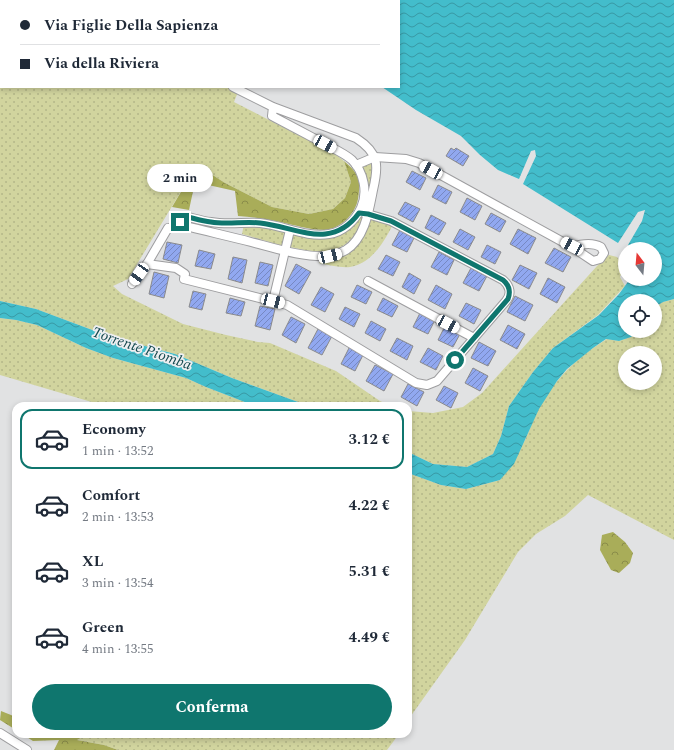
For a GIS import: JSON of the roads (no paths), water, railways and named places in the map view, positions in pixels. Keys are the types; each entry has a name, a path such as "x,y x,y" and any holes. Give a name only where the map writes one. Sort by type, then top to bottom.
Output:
{"street":[{"path":"235,88 273,107 356,138 367,145 375,157 377,172 368,214 360,234 354,243 339,254 322,256 285,251 182,226 180,224 180,218 184,216 212,222 261,223 320,235 330,234 347,226 359,213 363,205 364,188 361,174 356,165 338,152 272,116 273,107"},
{"path":"356,165 375,157 406,159 419,163 572,246"},
{"path":"147,264 176,268 184,274 184,279 287,305 416,383 427,385 437,381 508,299 510,289 505,282 391,221 368,214 359,213"},
{"path":"235,238 238,223"},
{"path":"132,284 147,264 168,228"},
{"path":"273,301 290,230"},
{"path":"368,281 474,338"},
{"path":"0,733 27,750"}],"water":[{"path":"400,0 674,0 674,299 662,303 662,294 619,294 625,286 662,286 662,242 630,242 642,221 645,210 638,212 618,243 523,184 536,156 535,150 531,151 519,179 498,170 461,136 416,110 383,88 400,88"},
{"path":"618,295 618,338 628,338 619,341 606,339 567,369 557,381 539,409 514,464 500,480 466,489 441,485 412,474 412,454 433,464 467,467 493,454 501,436 509,406 533,372 553,348 599,315"},
{"name":"Torrente Piomba","path":"0,301 36,309 111,337 175,354 232,378 298,402 245,402 186,378 113,358 86,348 37,325 0,318"}]}
